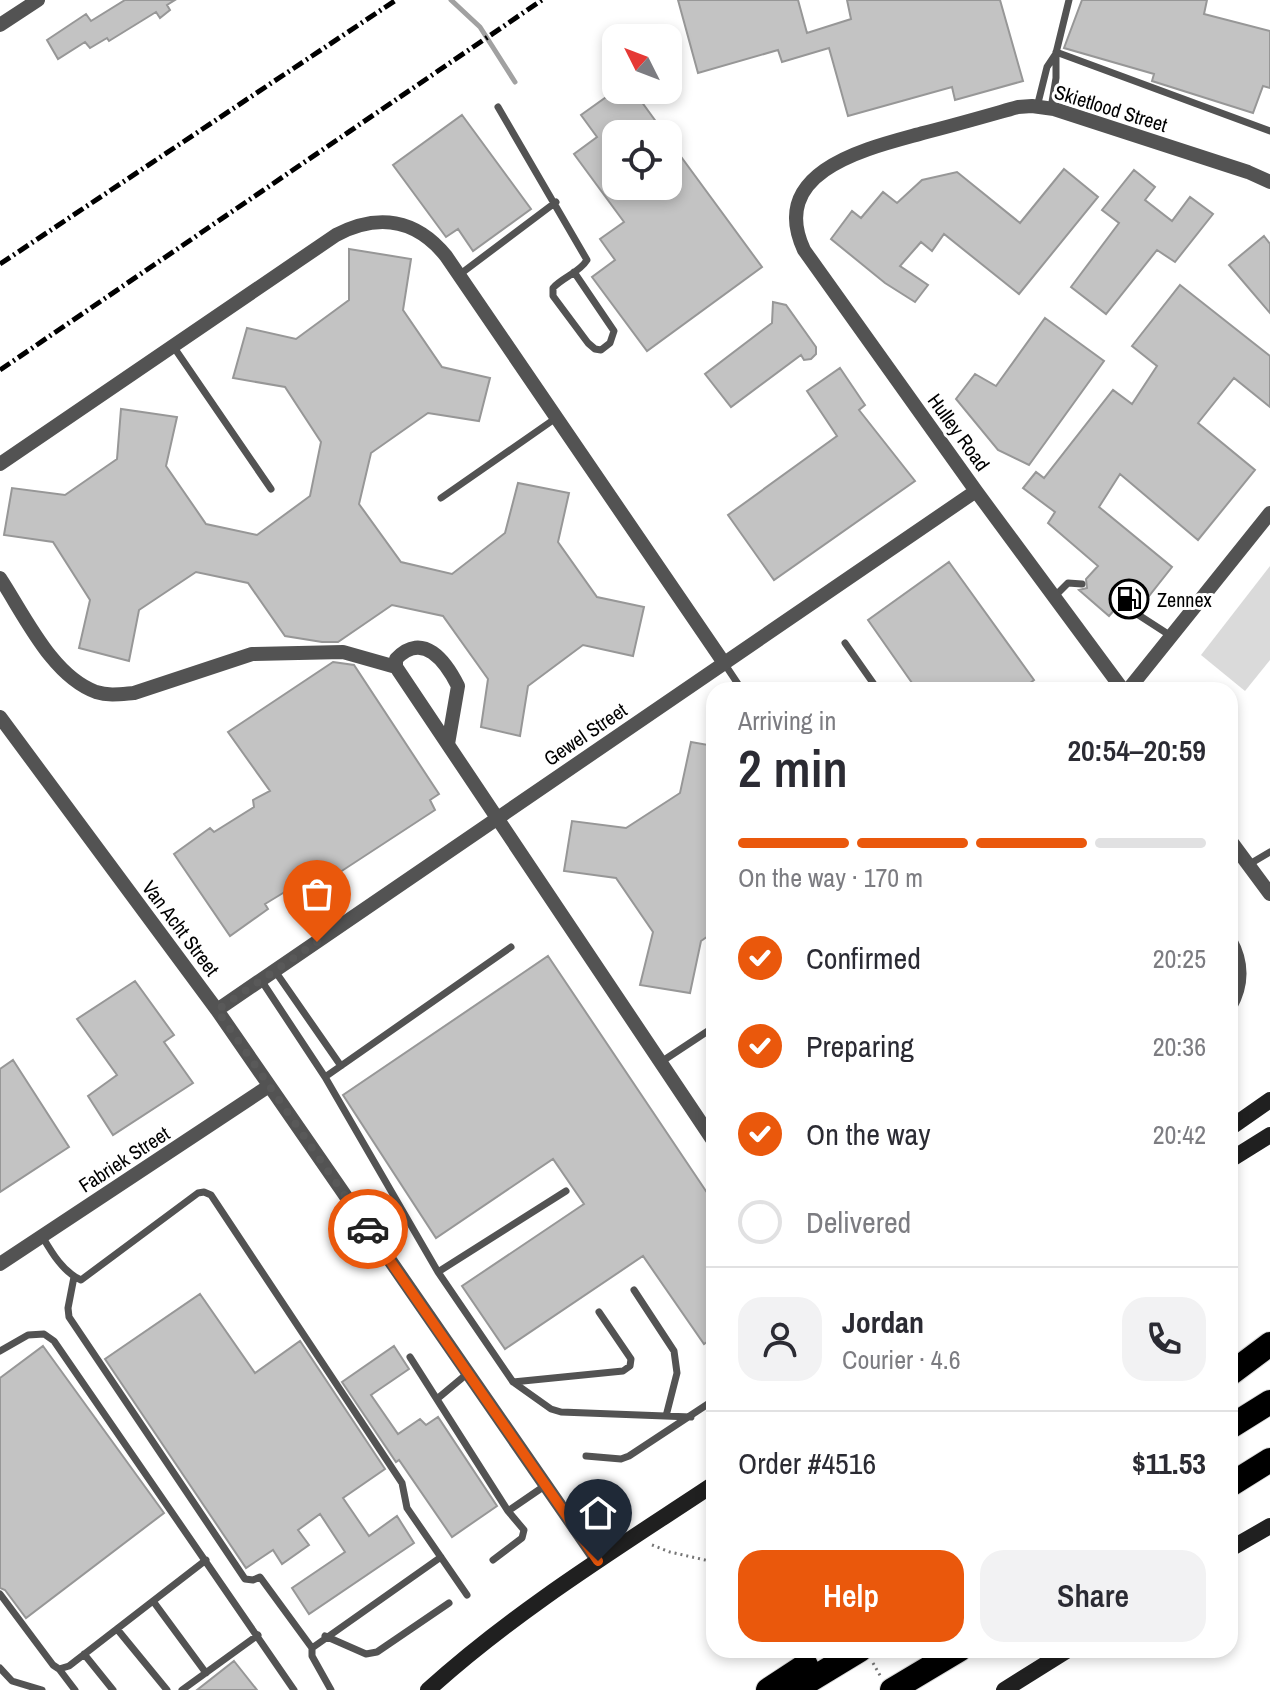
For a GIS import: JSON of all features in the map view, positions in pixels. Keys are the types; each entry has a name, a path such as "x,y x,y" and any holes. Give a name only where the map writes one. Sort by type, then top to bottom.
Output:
{"highway":[{"path":"1238,1368 1270,1344"},
{"path":"1238,1422 1270,1402"},
{"path":"1238,1480 1270,1460"},
{"path":"768,1690 817,1658"},
{"path":"794,1690 859,1658"},
{"path":"888,1685 943,1658"}],"main road":[{"path":"1238,1122 1270,1100"},
{"path":"1238,1155 1270,1135"},
{"path":"428,1690 473,1651 598,1561 706,1489"},
{"path":"1238,1544 1270,1526"},
{"path":"1010,1689 1056,1658"}],"street":[{"path":"0,25 38,0"},
{"name":"Skietlood Street","path":"808,187 828,167 861,151 1018,107 1044,107 1248,172 1270,182"},
{"name":"Hulley Road","path":"808,187 801,199 796,222 804,250 976,491 1119,682"},
{"path":"0,464 336,235 360,225 390,222 417,230 438,246 724,663"},
{"name":"Gewel Street","path":"217,1010 976,491"},
{"path":"1132,682 1270,513"},
{"path":"0,578 58,667 97,692 115,695 134,693 252,654 343,652 396,667"},
{"path":"448,744 458,697 456,682 435,653 412,648 396,659 396,667 706,1130"},
{"name":"Van Acht Street","path":"0,717 217,1010 598,1561"},
{"path":"1238,851 1270,894"},
{"path":"1238,958 1241,969 1238,987"},
{"name":"Fabriek Street","path":"0,1264 269,1086"}],"lane":[{"path":"1044,107 1056,78 1056,53 1069,0"},
{"path":"1044,107 1047,67 1056,53"},
{"path":"1056,53 1270,131"},
{"path":"498,107 587,260 553,288 553,296 588,343 601,350 610,343 614,331 574,272"},
{"path":"459,275 556,202"},
{"path":"173,346 271,489"},
{"path":"441,498 556,418"},
{"path":"1054,597 1068,583 1082,584"},
{"path":"1120,603 1171,636"},
{"path":"845,643 872,682"},
{"path":"724,663 737,682"},
{"path":"1248,865 1270,852"},
{"path":"325,1077 511,947"},
{"path":"275,971 341,1066"},
{"path":"261,980 325,1077 438,1272 513,1382 551,1409 561,1412 691,1417"},
{"path":"661,1062 706,1032"},
{"path":"438,1272 566,1191"},
{"path":"42,1236 56,1258 81,1280 198,1193 211,1195 402,1483 407,1508 467,1595"},
{"path":"74,1277 69,1317 245,1579 260,1577 312,1648 312,1656 331,1690"},
{"path":"634,1290 674,1351 677,1373 666,1416"},
{"path":"513,1382 623,1371 630,1366 631,1359 599,1312"},
{"path":"0,1351 28,1335 44,1334 54,1341 294,1690"},
{"path":"410,1357 525,1534 493,1560"},
{"path":"437,1399 468,1373"},
{"path":"586,1456 621,1459 629,1456 706,1406"},
{"path":"508,1511 546,1485"},
{"path":"312,1648 441,1557"},
{"path":"59,1669 69,1666 206,1560"},
{"path":"0,1594 75,1690"},
{"path":"153,1601 206,1673"},
{"path":"325,1636 366,1654 377,1652 449,1603"},
{"path":"117,1629 167,1690"},
{"path":"182,1690 258,1635"},
{"path":"84,1654 113,1690"},
{"path":"0,1668 12,1681 42,1690"}],"path":[{"path":"635,1537 670,1552 706,1560"},
{"path":"867,1658 888,1685"}],"shaded area":[{"path":"1270,566 1270,660 1245,691 1238,682 1201,655"}],"building":[{"path":"125,0 175,0 167,5 170,10 160,18 156,12 109,41 107,38 90,48 85,42 58,59 47,40 86,14 91,21"},
{"path":"678,0 798,0 807,33 851,19 847,0 1000,0 1023,81 955,100 952,87 848,116 829,48 782,62 778,50 698,73"},
{"path":"1082,0 1207,0 1204,14 1270,31 1270,88 1263,86 1253,113 1152,81 1154,74 1064,48"},
{"path":"602,100 602,104 643,104 655,120 602,120 602,192 574,154 597,137 581,115"},
{"path":"462,115 531,209 473,251 458,229 446,237 393,165"},
{"path":"682,158 762,267 647,351 592,277 615,260 600,239 624,222 608,200 682,200"},
{"path":"1064,169 1098,197 1019,294 944,234 932,251 921,242 900,266 928,285 915,302 885,283 831,239 852,211 861,218 883,192 897,203 922,180 957,172 1020,223"},
{"path":"1134,170 1155,187 1145,200 1172,221 1190,197 1213,214 1175,262 1157,250 1106,314 1071,287 1119,223 1102,210"},
{"path":"1264,236 1270,244 1270,313 1229,265"},
{"path":"349,249 411,259 403,310 442,367 490,378 479,421 428,413 371,453 359,504 401,562 452,574 505,533 518,483 569,493 558,542 597,597 644,607 633,656 583,645 528,686 520,736 481,727 488,679 443,616 392,605 338,642 285,636 248,583 196,572 139,610 129,661 79,648 90,600 53,542 4,535 12,488 65,495 117,459 121,409 177,417 166,466 206,524 257,535 310,496 321,442 285,387 233,378 247,328 296,339 349,300"},
{"path":"1180,285 1270,356 1270,407 1234,378 1198,423 1255,470 1198,540 1120,474 1099,507 1172,567 1145,601 1132,591 1125,598 1116,598 1116,608 1109,616 1079,590 1087,588 1086,579 1098,566 1048,523 1055,512 1023,488 1036,472 1044,478 1113,390 1132,404 1157,366 1132,346"},
{"path":"773,302 786,305 816,347 816,354 804,360 801,355 731,407 705,374 772,323"},
{"path":"1045,318 1104,361 1029,465 998,450 956,399 975,374 996,386"},
{"path":"840,368 865,405 859,410 915,481 774,580 728,515 837,436 807,391"},
{"path":"949,562 1034,680 911,682 868,620"},
{"path":"333,662 354,665 439,794 430,800 435,810 331,878 324,868 265,904 268,909 230,936 174,854 210,828 214,832 254,807 253,800 270,791 228,732"},
{"path":"691,742 706,745 706,938 701,941 690,993 640,985 653,932 616,878 564,871 572,821 626,828 680,793"},
{"path":"548,956 706,1191 706,1343 704,1344 643,1256 505,1349 462,1286 584,1204 553,1159 436,1238 343,1095"},
{"path":"135,981 174,1035 164,1042 193,1083 113,1135 88,1096 117,1075 77,1019"},
{"path":"13,1060 69,1147 0,1192 0,1069"},
{"path":"200,1294 255,1373 300,1341 385,1469 343,1498 369,1536 397,1516 414,1543 309,1614 292,1588 345,1552 320,1514 298,1530 309,1545 282,1564 273,1550 246,1568 105,1359"},
{"path":"43,1346 164,1513 26,1618 5,1590 0,1588 0,1378"},
{"path":"394,1346 409,1369 371,1395 398,1434 420,1419 426,1425 438,1417 497,1506 452,1537 342,1382"},
{"path":"234,1661 257,1690 197,1690"}],"waterway":[{"path":"451,0 480,27 515,82"}],"railway":[{"path":"0,264 396,0"},
{"path":"0,370 542,0"}],"way so far":[{"path":"317,942 217,1010 368,1229"}],"place":[{"name":"Zennex","path":"1129,599"}],"route":[{"path":"368,1229 598,1561"}]}
